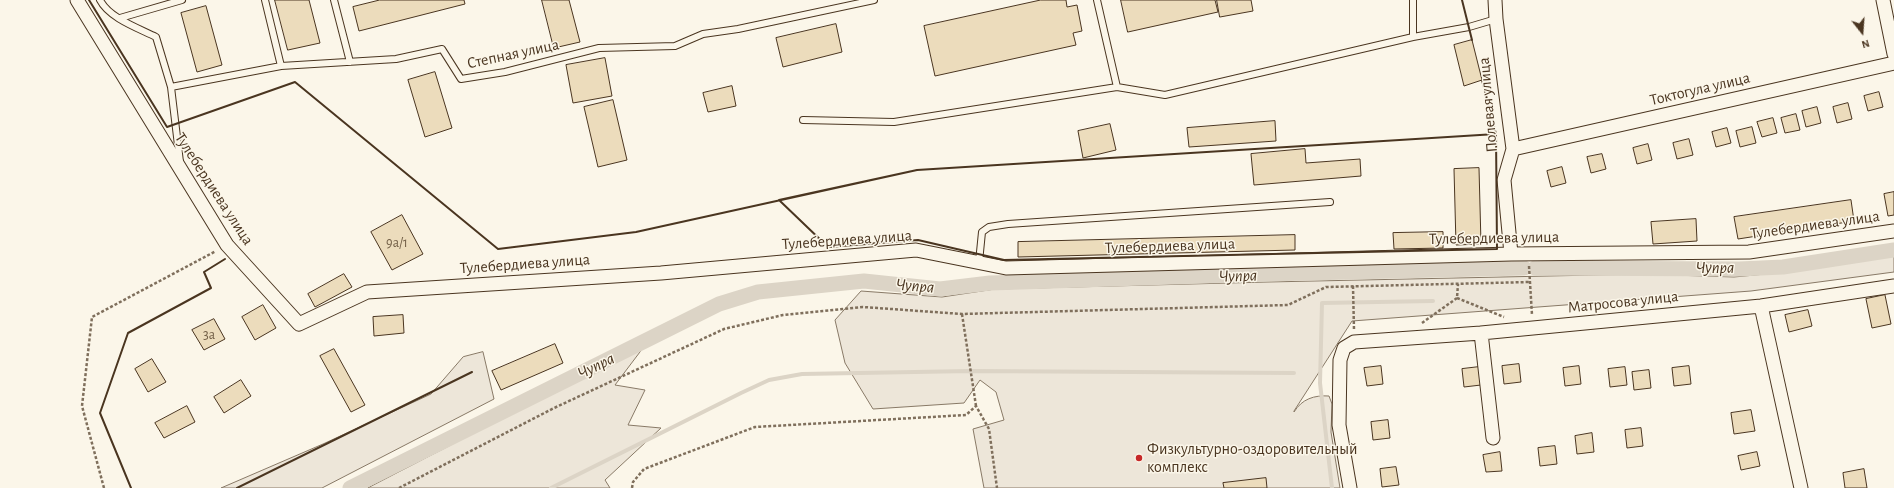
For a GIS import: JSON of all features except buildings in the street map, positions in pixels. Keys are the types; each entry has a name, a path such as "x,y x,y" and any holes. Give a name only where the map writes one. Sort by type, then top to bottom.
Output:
{"street":[{"name":"Тулебердиева улица","path":"77,0 227,245 299,324 367,292 661,272 916,250 1006,268 1511,254 1749,252 1894,231"},
{"name":"Полевая улица","path":"1495,0 1512,149 1504,180 1511,254"},
{"path":"1883,0 1894,54"},
{"name":"Токтогула улица","path":"1512,149 1894,62"},
{"name":"Матросова улица","path":"1350,488 1339,425 1340,360 1344,348 1354,342 1481,333 1761,306 1894,286"},
{"path":"1761,306 1801,488"},
{"path":"1481,333 1493,438"}],"lane":[{"path":"100,0 103,6 120,18 156,37 171,87 181,171"},
{"path":"120,18 182,0"},
{"path":"265,0 281,66"},
{"path":"334,0 350,62"},
{"name":"Степная улица","path":"171,87 281,66 396,59 442,49 461,79 505,72 599,48 675,46 703,34 738,29 874,0"},
{"path":"1097,0 1117,87"},
{"path":"1413,0 1413,37"},
{"path":"803,120 894,122 1117,87 1165,95 1413,37 1469,27 1496,19"},
{"path":"979,262 982,232 989,227 997,225 1330,202"}],"path":[{"path":"104,488 82,406 92,317 227,245"},
{"path":"399,488 554,408 724,329 783,314 863,307 962,314 1288,305 1326,287 1530,282 1532,328"},
{"path":"1457,298 1458,284"},
{"path":"1353,286 1353,313"},
{"path":"1457,298 1505,317"},
{"path":"1419,325 1457,298"},
{"path":"962,314 976,406 989,429 997,488"},
{"path":"632,488 633,482 644,470 755,427 966,415 976,406"}],"shaded area":[{"path":"1894,256 1894,272 1751,291 1352,321 1294,411 1305,401 1313,397 1329,396 1332,404 1331,432 1340,488 984,488 973,429 1004,420 996,392 980,380 964,403 873,409 845,363 835,320 861,291 942,297 995,289 1268,282 1642,274 1734,277 1786,272"},
{"path":"646,344 615,385 645,390 628,425 661,428 605,480 610,488 368,488"},
{"path":"483,352 494,399 322,488 221,488 323,444 431,394 463,357"}],"waterway":[{"name":"Чупра","path":"1535,268 1739,269 1783,267 1894,250"},
{"name":"Чупра","path":"350,488 719,304 758,292 864,281 940,289 990,283 1265,274 1524,268"},
{"path":"1332,488 1320,383 1322,303 1433,301"},
{"path":"551,488 769,380 802,374 971,371 1294,373"}],"wall":[{"path":"89,0 167,127 295,82 498,249 636,232 917,170 1496,134 1482,80"},
{"path":"1462,0 1472,40"},
{"path":"1496,134 1497,249 1004,260 918,240 828,247 779,200 917,170 1496,134"},
{"path":"131,488 100,413 128,333 211,288 204,272 225,259"},
{"path":"237,488 472,372"}],"place":[{"name":"Физкультурно-оздоровительный комплекс","path":"1139,458"}]}
